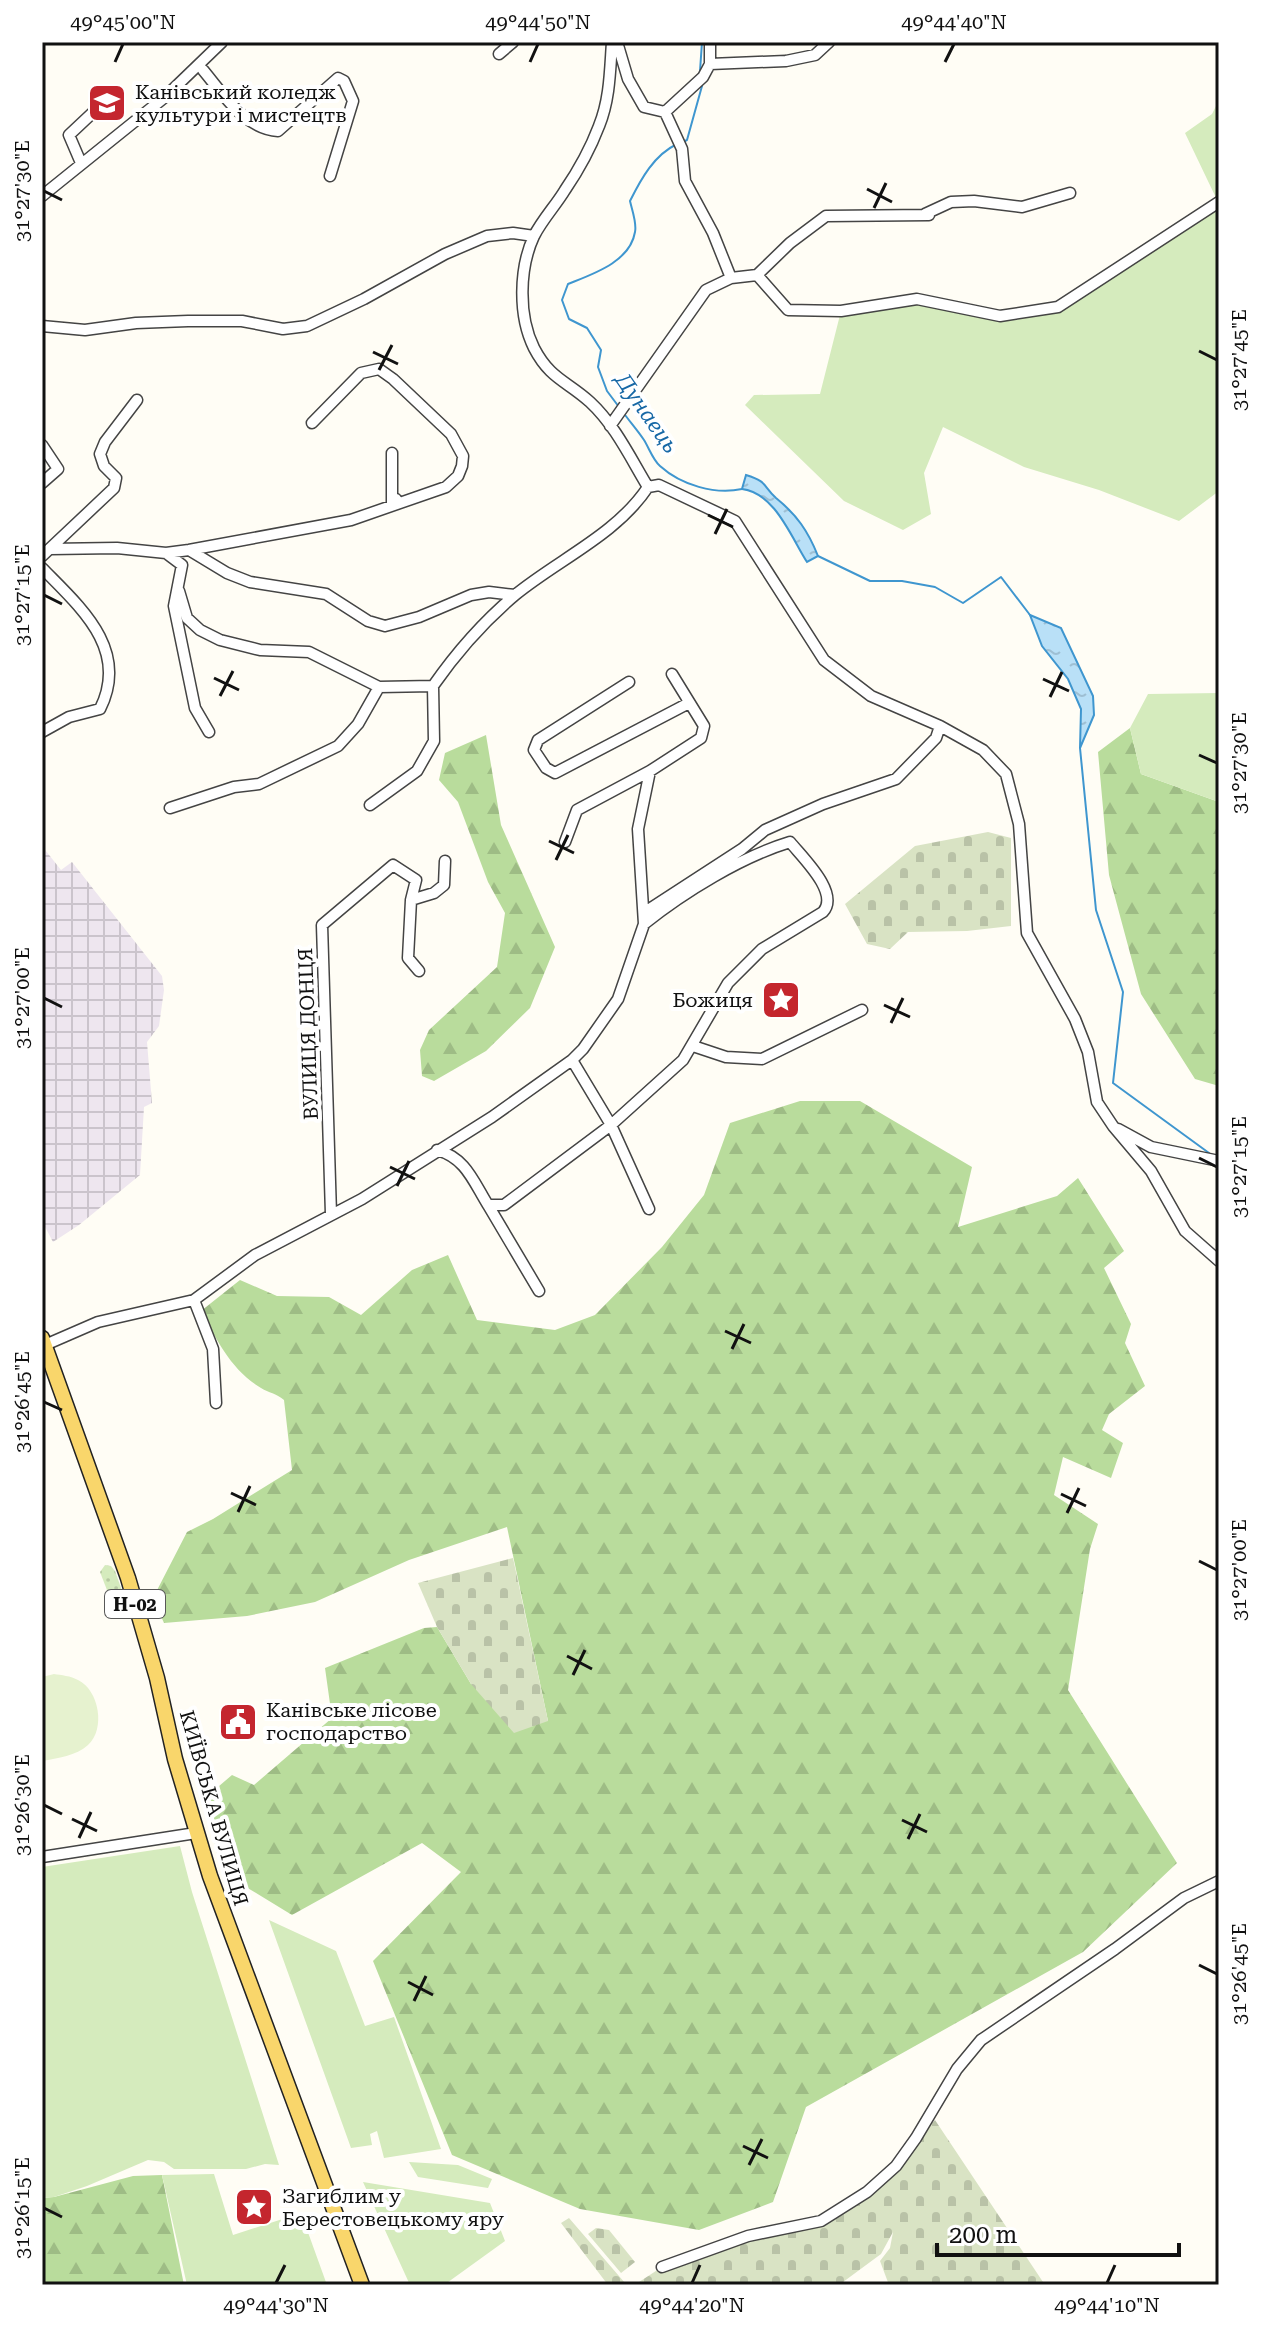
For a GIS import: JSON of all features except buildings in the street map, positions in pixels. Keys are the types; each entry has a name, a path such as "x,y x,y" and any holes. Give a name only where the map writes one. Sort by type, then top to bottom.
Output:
{"main road":[{"name":"КИЇВСЬКА ВУЛИЦЯ","path":"43,1342 128,1578 157,1678 175,1759 210,1876 362,2285"}],"street":[{"path":"42,196 165,97 222,42"},
{"path":"499,54 513,42"},
{"path":"614,42 628,79 644,107 665,112"},
{"path":"614,42 606,105 599,128 567,188 534,236 524,270 523,305 526,331 550,374 591,403 610,426 648,487"},
{"path":"665,112 700,79 710,64 710,42"},
{"path":"710,64 786,61 815,55 829,42"},
{"path":"203,70 235,109 266,130 278,131 338,78 344,81 353,101 330,176"},
{"path":"81,163 69,135 102,104"},
{"path":"665,112 682,149 685,181 713,233 731,278"},
{"path":"610,426 706,290 731,278 757,275 790,243 826,216 926,214 951,202 974,201 1022,207 1070,193"},
{"path":"757,275 788,310 841,311 917,299 1000,316 1028,313 1058,307 1219,202"},
{"path":"42,326 85,330 136,323 242,321 283,329 307,326 364,299 445,254 487,236 513,233 534,236"},
{"path":"46,552 117,548 166,553 189,550 351,520 446,487 458,476 463,456 451,434 379,369 361,373 312,423"},
{"path":"46,552 114,488 116,478 104,466 100,454 105,442 137,400"},
{"path":"42,445 58,469 42,483"},
{"path":"392,453 392,504"},
{"path":"370,805 417,771 434,741 433,686 457,651 515,595 635,506 648,487 659,485 735,521 824,660 871,696 940,726 983,750 1006,774 1019,824 1027,933 1075,1019 1088,1052 1097,1102 1151,1171 1185,1231 1219,1261"},
{"path":"392,504 397,498 428,487"},
{"path":"189,550 227,573 250,582 326,594 368,621 385,626 419,617 471,595 489,592 515,595"},
{"path":"166,553 182,565 174,606 195,708 209,732"},
{"path":"42,568 85,613 101,636 108,663 109,692 100,709 69,717 42,732"},
{"path":"179,591 187,618 200,630 220,640 260,650 309,652 379,687 433,686"},
{"path":"565,842 577,810 650,771 701,738 704,726 672,674"},
{"path":"629,682 538,740 534,750 546,768 555,773 689,703"},
{"path":"170,808 234,787 259,784 338,746 358,724 379,687"},
{"path":"645,912 742,849 765,830 823,804 896,779 936,738 940,726"},
{"path":"43,1342 98,1322 194,1300 255,1255 362,1199 492,1117 572,1060 591,1039 618,999 644,924 638,829 650,771"},
{"path":"488,1205 504,1205 611,1125 683,1060 728,983 762,949 823,912 829,906 829,899 822,884 790,842 758,852 663,909 644,924"},
{"path":"742,849 758,852"},
{"path":"411,900 434,893 444,885 445,861"},
{"name":"ВУЛИЦЯ ДОНЦЯ","path":"331,1214 322,925 393,865 416,880 411,900 408,958 419,971"},
{"path":"693,1046 726,1057 762,1059 862,1010"},
{"path":"572,1060 611,1125 649,1209"},
{"path":"1113,1126 1151,1147 1219,1161"},
{"path":"437,1150 461,1161 539,1291"},
{"path":"194,1300 213,1349 216,1403"},
{"path":"42,1857 196,1833"},
{"path":"662,2267 748,2236 821,2221 867,2192 903,2157 957,2069 981,2040 1184,1898 1219,1881"}],"shaded area":[{"path":"42,846 61,870 72,862 162,976 164,990 159,1026 147,1042 152,1103 144,1107 140,1175 53,1242 42,1221"}],"green space":[{"path":"1219,100 1219,491 1179,521 1099,490 1024,467 943,427 924,473 931,514 903,530 844,501 745,405 754,395 820,394 841,311 917,299 1000,316 1058,307 1218,202 1185,133 1212,114"},
{"path":"1219,693 1219,802 1141,774 1130,728 1148,694"},
{"path":"1130,728 1141,774 1219,802 1219,1086 1195,1079 1141,994 1109,875 1098,752"},
{"path":"486,735 501,825 555,947 530,1008 486,1051 434,1081 422,1076 420,1050 429,1030 497,967 505,913 488,882 458,802 439,780 445,753"},
{"path":"988,832 1011,838 1011,926 967,931 908,932 890,949 867,944 845,904 915,846"},
{"path":"800,1101 860,1101 972,1167 958,1227 1057,1196 1078,1178 1124,1251 1104,1268 1131,1324 1125,1343 1145,1386 1109,1414 1102,1430 1123,1443 1111,1478 1063,1457 1054,1495 1098,1524 1090,1549 1068,1690 1177,1863 1083,1952 806,2107 773,2202 699,2230 580,2209 452,2155 373,1961 461,1872 422,1843 292,1915 246,1887 219,1863 205,1798 232,1775 254,1785 332,1718 325,1668 424,1628 437,1627 471,1684 548,1721 507,1527 409,1560 315,1602 247,1616 164,1623 153,1598 187,1532 292,1470 284,1400 250,1381 241,1372 226,1354 201,1311 240,1280 277,1296 329,1297 361,1315 412,1270 448,1255 477,1320 555,1330 595,1315 662,1247 704,1195 730,1123"},
{"path":"513,1558 548,1721 514,1733 471,1684 437,1627 418,1583"},
{"path":"105,1565 115,1571 125,1599 122,1604 112,1603 100,1572"},
{"path":"54,1674 75,1679 91,1692 98,1710 97,1730 88,1745 78,1752 42,1761 42,1677"},
{"path":"180,1846 279,2165 265,2164 246,2169 174,2169 164,2162 148,2160 87,2186 42,2198 42,1867"},
{"path":"269,1920 336,1951 365,2026 394,2017 441,2149 384,2158 377,2131 370,2134 372,2145 351,2148"},
{"path":"935,2120 1045,2285 889,2285 880,2261 890,2248 893,2232 881,2254 839,2285 608,2285 561,2223 569,2218 625,2283 639,2282 662,2267 712,2247 821,2221 867,2192"},
{"path":"409,2162 458,2165 492,2179 488,2188 418,2177"},
{"path":"214,2174 233,2235 301,2213 327,2285 187,2285 162,2175"},
{"path":"162,2175 184,2285 42,2285 42,2198 133,2176"},
{"path":"363,2182 490,2203 505,2241 444,2285 410,2285"},
{"path":"596,2228 609,2230 635,2262 621,2273 588,2234"}],"water":[{"path":"746,475 761,482 796,517 818,556 807,562 773,507 754,492 742,489"},
{"path":"1030,615 1061,628 1093,696 1094,715 1080,748 1081,709 1068,679 1042,646"}],"waterway":[{"name":"Дунаець","path":"700,71 702,42"},
{"name":"Дунаець","path":"683,142 687,140 702,86"},
{"name":"Дунаець","path":"619,407 607,391 598,367 601,350 587,328 569,319 562,300 568,284 609,266 626,251 635,228 630,201 655,161 677,144"},
{"name":"Дунаець","path":"625,415 655,461 668,473 699,487 721,491 742,489"},
{"name":"Дунаець","path":"818,556 870,581 902,581 935,587 963,603 1001,577 1030,615"},
{"name":"Дунаець","path":"1080,748 1096,910 1123,992 1113,1083 1209,1153"}],"place":[{"name":"Канівський коледж культури і мистецтв","path":"107,103"},
{"name":"Божиця","path":"781,1000"},
{"name":"Канівське лісове господарство","path":"238,1722"},
{"name":"Загиблим у Берестовецькому яру","path":"254,2207"}]}
